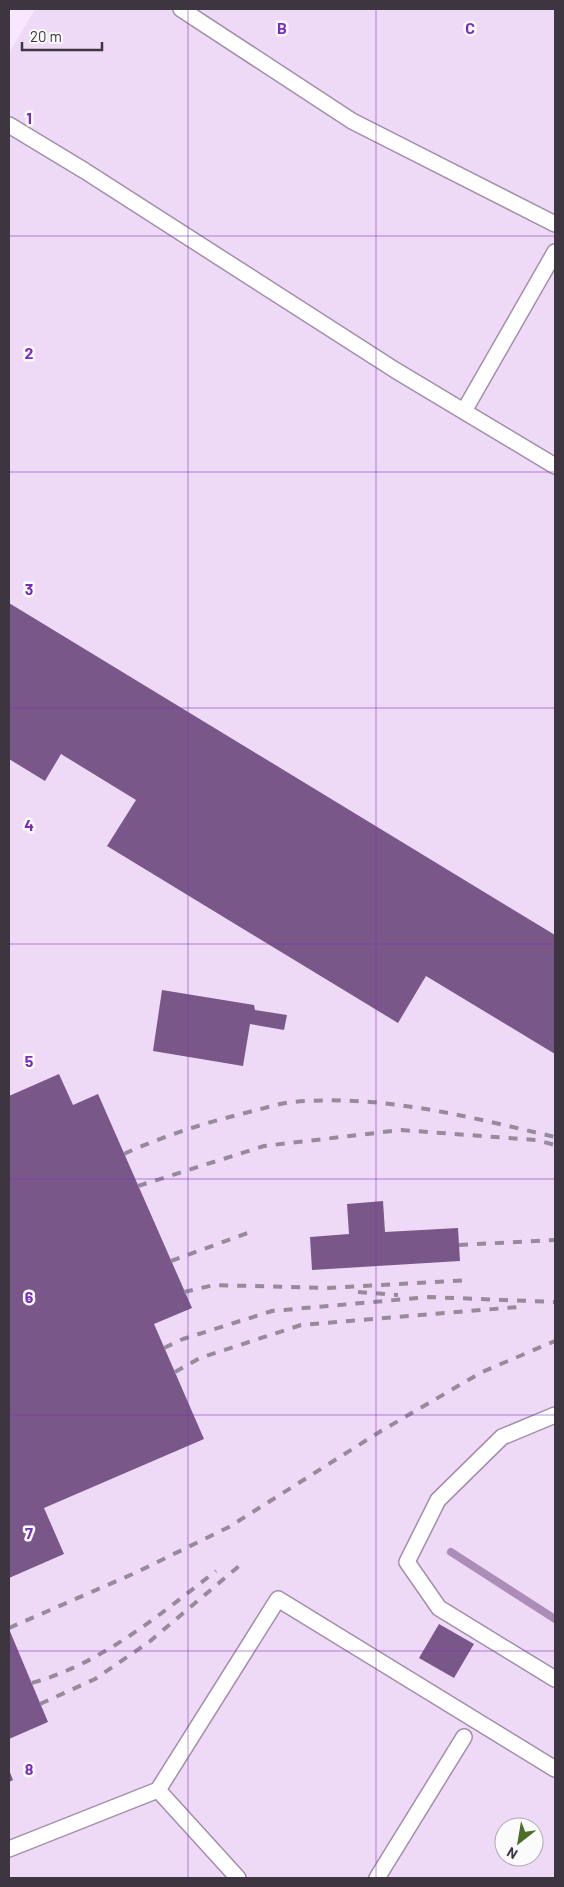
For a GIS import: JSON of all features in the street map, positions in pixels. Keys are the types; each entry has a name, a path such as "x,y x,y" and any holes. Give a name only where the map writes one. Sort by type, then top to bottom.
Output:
{"lane":[{"path":"180,9 352,121 555,224"},
{"path":"9,125 85,171 395,370 555,466"},
{"path":"464,411 555,252"},
{"path":"555,1415 502,1438 438,1500 407,1562 439,1608 555,1679"},
{"path":"9,1848 158,1790 278,1599 555,1769"},
{"path":"378,1878 464,1737"},
{"path":"158,1790 238,1878"}],"shaded area":[{"path":"35,9 555,9 555,1878 9,1878 9,53"}],"building":[{"path":"9,603 555,935 555,1054 426,976 398,1023 107,846 136,800 61,754 45,781 9,759"},
{"path":"162,990 254,1005 255,1010 287,1015 284,1030 250,1024 243,1066 153,1051"},
{"path":"59,1074 73,1105 98,1094 192,1308 154,1324 204,1439 44,1508 64,1554 9,1578 9,1096"},
{"path":"383,1201 385,1232 458,1228 460,1261 312,1270 310,1237 349,1234 347,1204"},
{"path":"439,1624 474,1644 454,1678 419,1658"},
{"path":"9,1629 48,1722 9,1739"},
{"path":"9,1770 13,1780 9,1782"}],"waterway":[{"path":"451,1552 555,1619"}],"railway":[{"path":"124,1154 171,1135 236,1115 278,1104 326,1100 360,1101 426,1109 555,1137"},
{"path":"138,1186 264,1146 401,1130 536,1140 555,1145"},
{"path":"171,1261 253,1231"},
{"path":"459,1245 555,1240"},
{"path":"184,1292 214,1285 325,1288 470,1280"},
{"path":"358,1292 398,1295"},
{"path":"164,1348 183,1339 272,1311 429,1297 555,1302"},
{"path":"175,1372 200,1358 301,1325 518,1307"},
{"path":"9,1628 135,1573 229,1527 381,1431 482,1372 555,1341"},
{"path":"40,1704 95,1679 149,1642 239,1566"},
{"path":"32,1683 83,1663 106,1650 129,1636 216,1571"}]}
